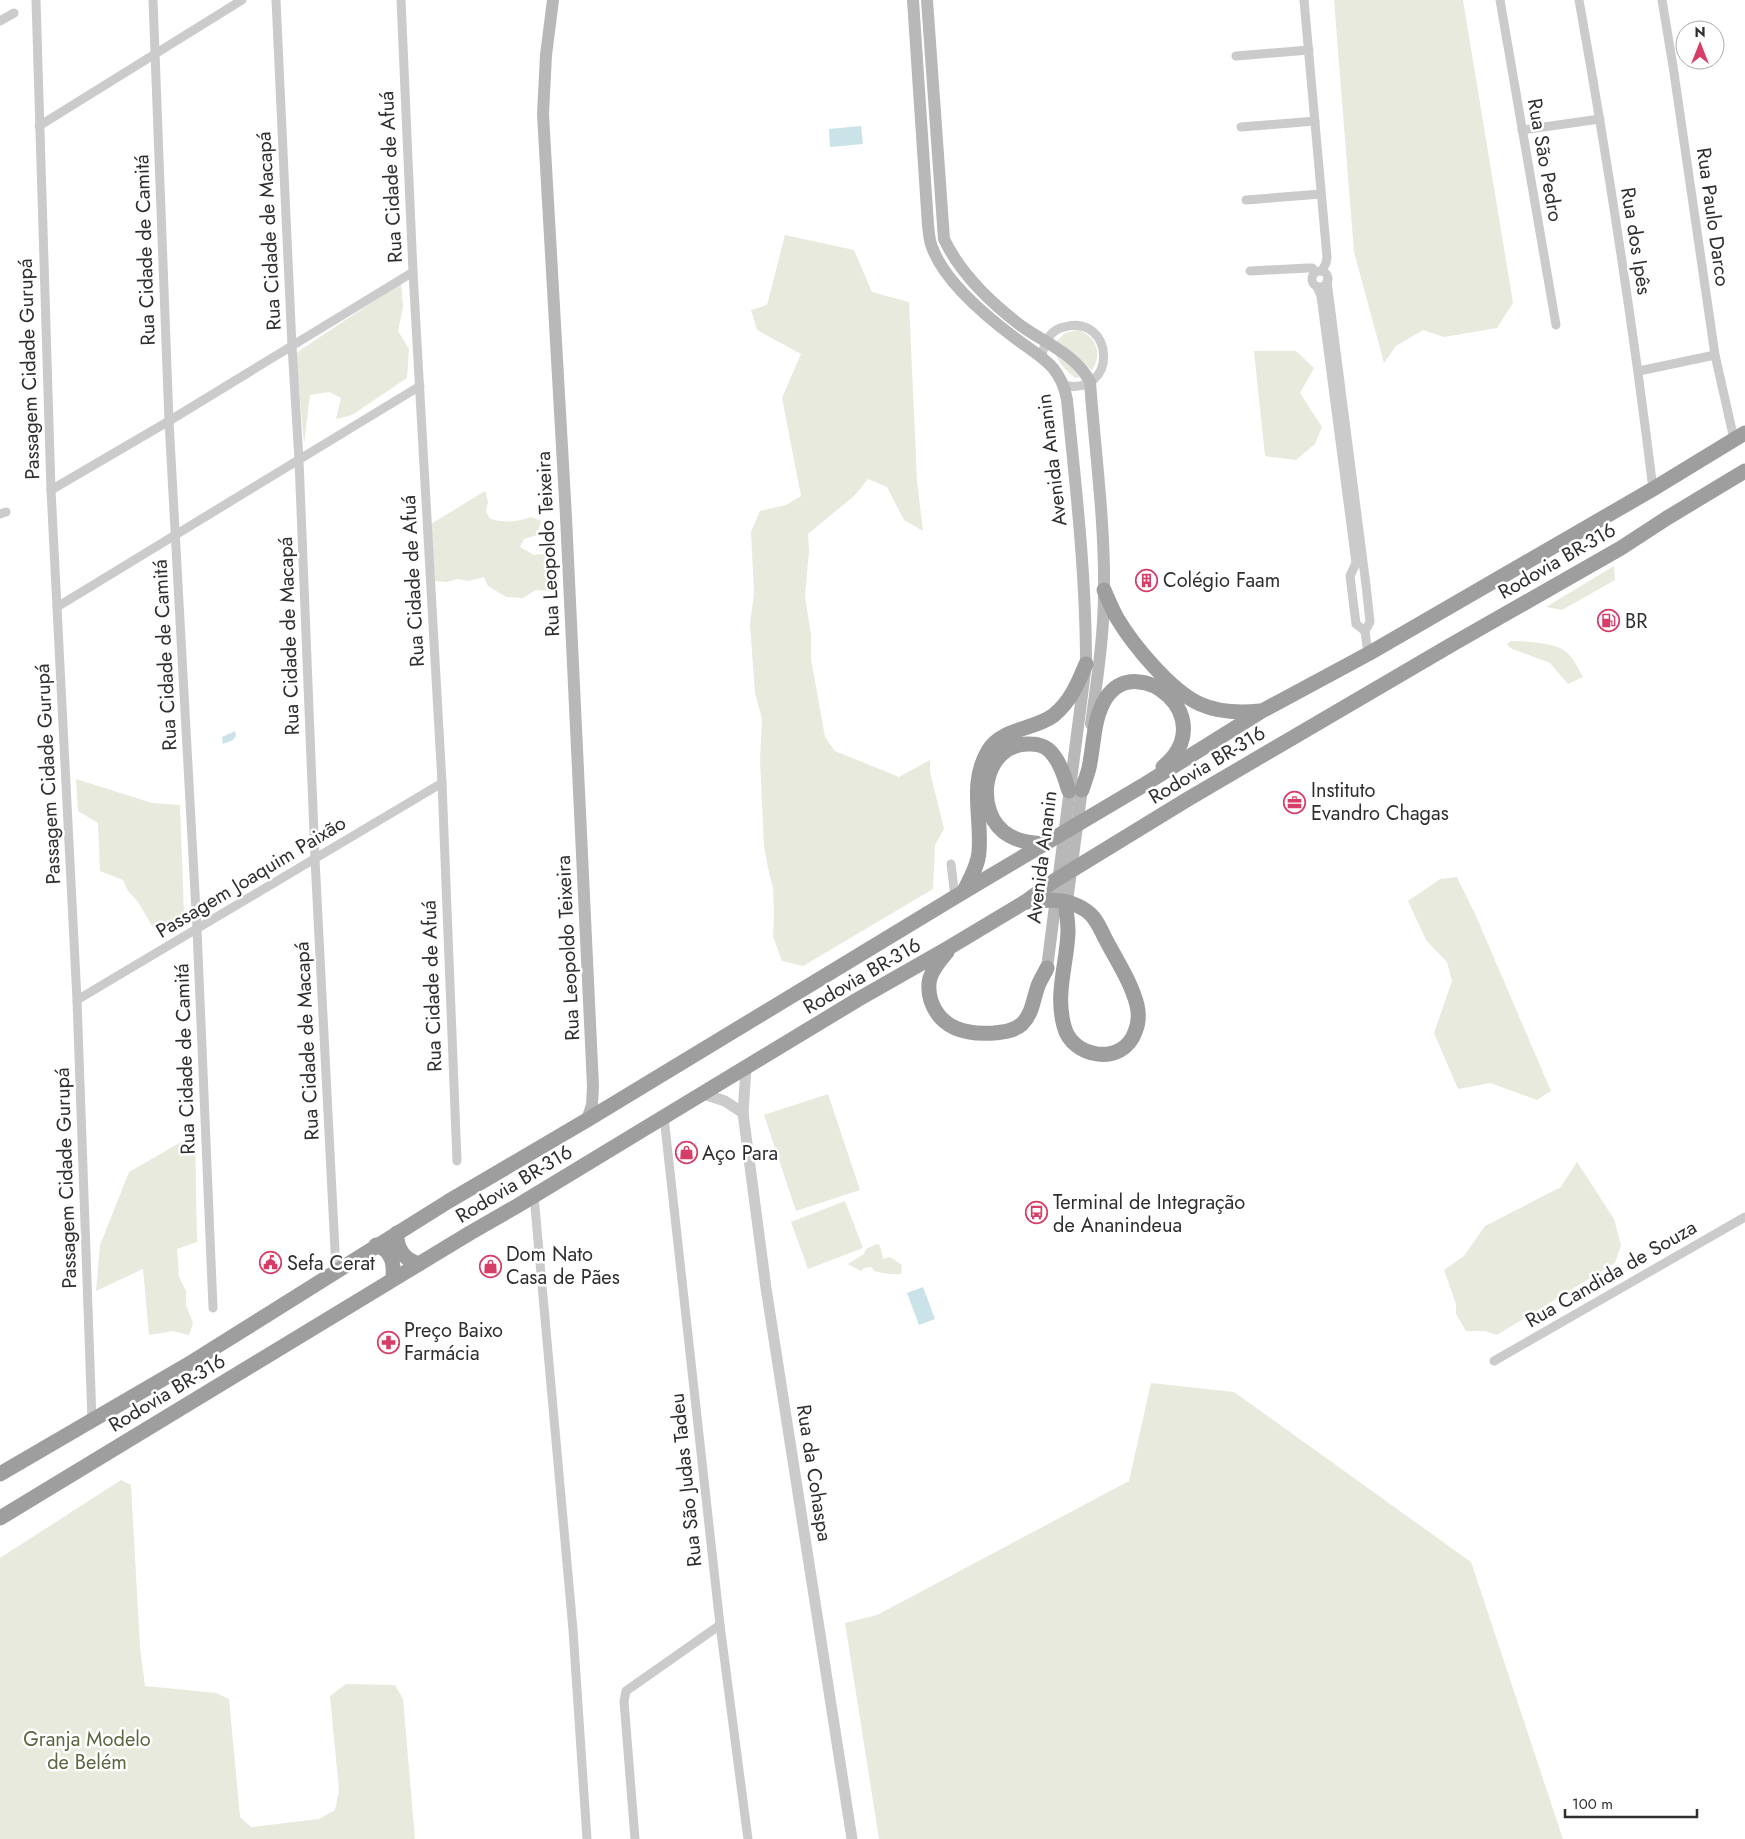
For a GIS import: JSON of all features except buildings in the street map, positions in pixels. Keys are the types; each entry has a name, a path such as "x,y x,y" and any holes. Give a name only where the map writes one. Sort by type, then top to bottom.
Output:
{"highway":[{"name":"Rodovia BR-316","path":"0,1474 187,1365 376,1245 1142,786 1262,711 1368,654 1653,489 1740,436"},
{"name":"Rodovia BR-316","path":"0,1518 857,1000 1025,902 1054,881 1188,799 1443,649 1621,548 1745,471"},
{"path":"1104,590 1116,617 1134,643 1182,693 1200,704 1214,708 1234,712 1262,711"},
{"path":"959,894 977,862 979,842 976,791 978,776 989,748 999,739 1053,716 1067,703 1086,664"},
{"path":"1044,844 1022,841 1010,836 1000,829 992,818 988,808 988,788 989,776 996,759 1010,746 1039,744 1054,754 1076,791 1089,768 1095,731 1106,698 1121,684 1141,681 1150,684 1167,695 1180,711 1184,736 1181,745 1170,761 1142,786"},
{"path":"1025,902 1061,900 1080,906 1093,917 1128,982 1138,1014 1133,1038 1124,1047 1112,1053 1097,1054 1084,1051 1074,1045 1066,1034 1060,996 1068,932 1060,909"},
{"path":"950,947 937,964 930,979 929,994 934,1009 941,1020 954,1028 968,1032 985,1034 1005,1032 1022,1024 1029,1015 1037,987 1047,968"},
{"path":"396,1233 396,1241 403,1254 419,1264"},
{"path":"376,1245 385,1249 390,1256 394,1265 393,1280"}],"main road":[{"name":"Rua Leopoldo Teixeira","path":"553,0 546,55 543,114 566,517 593,1086 592,1105 587,1120"},
{"name":"Avenida Ananin","path":"913,0 929,239 933,250 944,268 968,298 994,322 1042,356 1052,366 1063,384 1067,400 1087,638 1076,791"},
{"path":"927,0 944,239 956,262 974,282 1020,324 1079,366 1086,373 1090,382"},
{"name":"Avenida Ananin","path":"1047,968 1060,909 1076,791 1101,649 1104,590 1102,533 1090,382"},
{"path":"593,1086 600,1096 614,1102"}],"street":[{"name":"Passagem Cidade Gurupá","path":"36,0 51,490 77,1000 92,1420"},
{"name":"Rua Cidade de Camitá","path":"153,0 169,421 197,929 213,1308"},
{"path":"39,126 242,0"},
{"name":"Rua Cidade de Macapá","path":"276,0 299,460 315,859 336,1270"},
{"name":"Rua Cidade de Afuá","path":"401,0 413,272 442,783 457,1161"},
{"path":"1304,0 1327,257 1326,263 1312,280 1321,296 1359,563 1368,605 1370,622 1365,631 1368,654"},
{"name":"Rua São Pedro","path":"1500,0 1556,326"},
{"name":"Rua dos Ipês","path":"1579,0 1600,119 1639,370 1653,489"},
{"name":"Rua Paulo Darco","path":"1662,0 1715,355 1740,436"},
{"path":"0,21 14,13"},
{"path":"1236,56 1309,50"},
{"path":"1522,130 1600,119"},
{"path":"1241,127 1315,122"},
{"path":"1246,200 1321,194"},
{"path":"1250,271 1312,268 1327,275 1359,563 1350,576 1353,606 1356,624 1365,631"},
{"path":"51,490 169,421 413,272"},
{"path":"1317,286 1323,286 1327,281"},
{"path":"1042,356 1046,341 1052,333 1070,325 1084,326 1091,330 1102,344 1104,361 1096,377 1081,386 1072,387 1063,384"},
{"path":"1639,370 1715,355"},
{"path":"57,607 420,386"},
{"path":"1353,606 1368,605"},
{"name":"Passagem Joaquim Paixão","path":"77,1000 442,783"},
{"path":"951,864 959,894"},
{"name":"Rua da Cohaspa","path":"746,1068 743,1113 766,1288 852,1839"},
{"path":"703,1094 724,1101 743,1113"},
{"name":"Rua São Judas Tadeu","path":"664,1117 720,1625 748,1839"},
{"path":"534,1196 573,1630 587,1839"},
{"name":"Rua Candida de Souza","path":"1494,1361 1745,1217"},
{"path":"635,1839 624,1696 626,1691 720,1625"}],"green space":[{"path":"1334,0 1463,0 1513,303 1497,328 1444,337 1423,330 1396,346 1384,363 1354,252"},
{"path":"785,235 854,250 872,292 909,302 917,481 923,531 904,520 887,487 868,479 855,495 808,534 809,551 805,596 811,635 811,659 825,737 835,751 899,777 930,760 930,772 944,829 935,845 933,889 803,966 782,961 773,936 773,888 764,846 760,760 762,719 755,693 750,624 754,593 751,532 760,511 786,505 801,496 782,398 801,354 757,330 751,310 767,305"},
{"path":"401,283 403,307 398,331 409,349 407,378 352,415 336,419 341,398 329,392 310,395 304,444 296,353"},
{"path":"1078,330 1089,337 1096,346 1097,358 1092,370 1056,342 1065,333"},
{"path":"1254,351 1296,351 1314,368 1300,393 1322,427 1315,444 1296,460 1265,456"},
{"path":"1056,354 1069,363 1080,377 1075,378 1069,373 1061,364"},
{"path":"485,491 488,502 486,511 490,519 511,521 531,517 541,521 537,535 524,539 520,547 534,555 552,553 553,591 536,590 523,598 506,597 488,586 484,577 468,581 457,579 447,582 435,581 431,524"},
{"path":"1614,566 1615,580 1562,610 1546,607"},
{"path":"1511,641 1540,643 1561,648 1570,656 1583,677 1568,684 1550,663 1510,648 1507,644"},
{"path":"76,779 152,803 180,805 184,914 171,924 154,929 138,902 128,891 123,880 100,871 98,823 78,811"},
{"path":"1457,877 1476,916 1551,1091 1537,1100 1490,1083 1458,1089 1434,1033 1452,981 1447,962 1426,940 1408,901 1440,879"},
{"path":"828,1094 860,1190 796,1211 764,1115"},
{"path":"195,1134 197,1242 177,1249 179,1277 186,1291 186,1305 193,1323 189,1335 173,1331 149,1335 143,1269 96,1291 100,1245 129,1172"},
{"path":"1577,1162 1614,1219 1621,1245 1615,1263 1497,1335 1485,1331 1466,1331 1456,1314 1456,1304 1444,1270 1464,1256 1485,1226 1561,1187"},
{"path":"845,1201 863,1248 808,1269 791,1222"},
{"path":"877,1244 880,1246 883,1259 890,1257 902,1265 901,1274 874,1271 872,1267 864,1268 861,1271 848,1264 864,1254 866,1249"},
{"path":"1151,1383 1234,1392 1471,1562 1563,1839 879,1839 845,1623 877,1615 1129,1481"},
{"name":"Granja Modelo de Belém","path":"121,1480 131,1485 140,1647 145,1686 216,1693 229,1699 240,1817 251,1827 319,1819 335,1810 339,1790 330,1696 346,1684 395,1685 403,1699 415,1839 0,1839 0,1558"}],"water":[{"path":"861,126 863,144 830,147 829,129"},
{"path":"235,731 236,736 233,740 223,744 222,737"},
{"path":"923,1287 935,1319 919,1325 907,1293"}],"place":[{"name":"Colégio Faam","path":"1147,580"},
{"name":"BR","path":"1609,621"},
{"name":"Instituto Evandro Chagas","path":"1295,802"},
{"name":"Aço Para","path":"686,1153"},
{"name":"Terminal de Integração de Ananindeua","path":"1037,1213"},
{"name":"Sefa Cerat","path":"271,1263"},
{"name":"Dom Nato Casa de Pães","path":"490,1266"},
{"name":"Preço Baixo Farmácia","path":"388,1342"}]}
